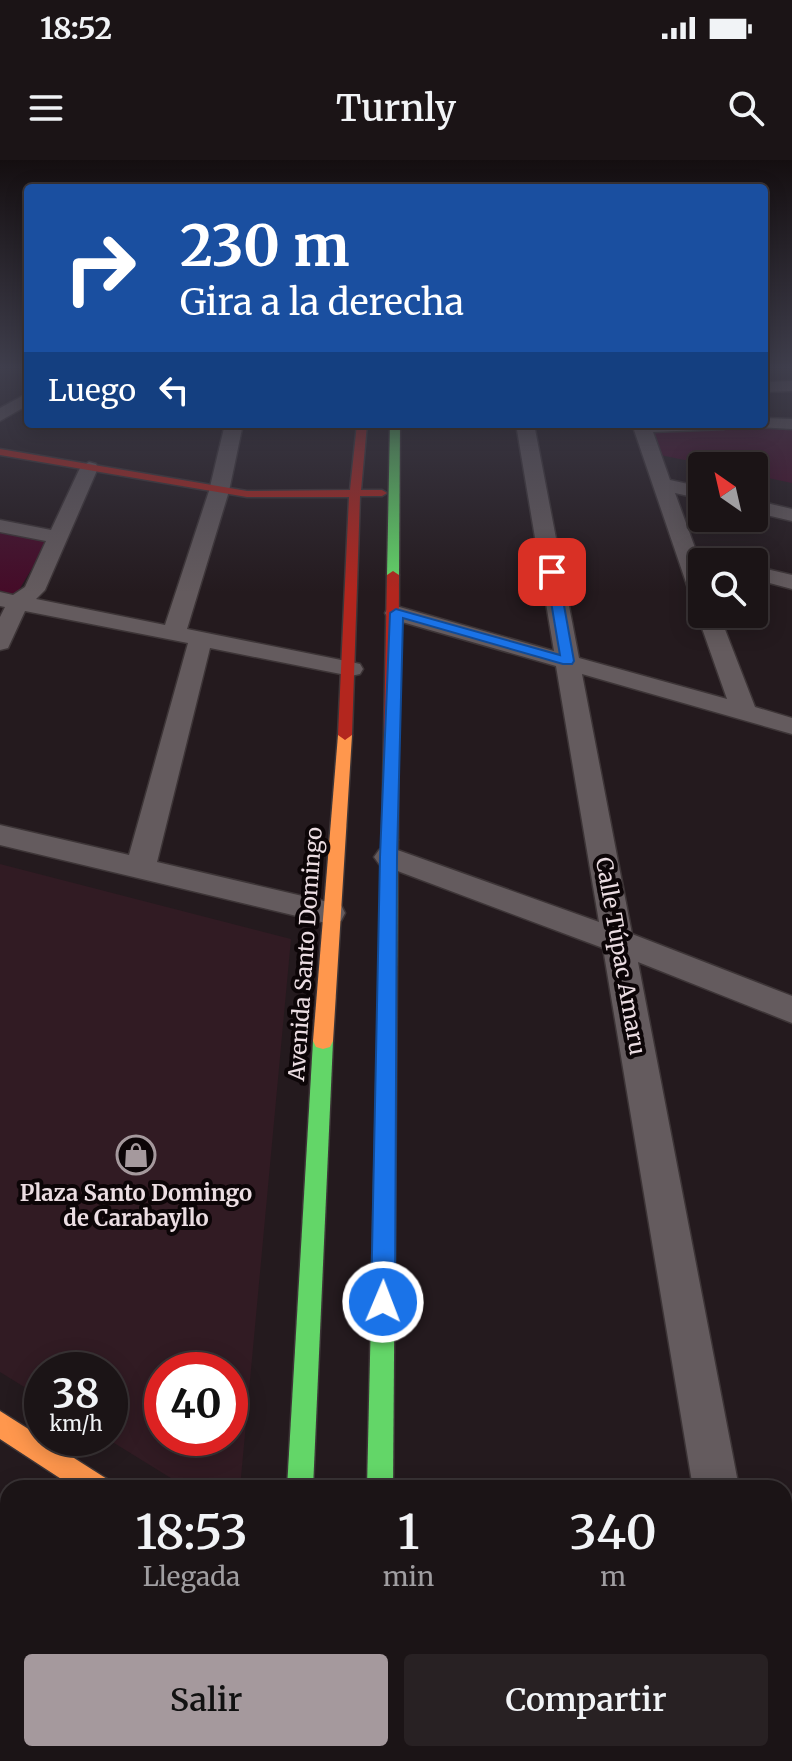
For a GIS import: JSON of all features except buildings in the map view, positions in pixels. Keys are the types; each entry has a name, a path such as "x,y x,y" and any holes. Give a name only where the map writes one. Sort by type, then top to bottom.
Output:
{"street":[{"path":"23,443 220,483"},
{"path":"174,633 230,443"},
{"name":"Avenida Santo Domingo","path":"300,1480 330,913 351,669 354,486 360,443"},
{"path":"380,1480 389,857 396,613 390,486 393,443"},
{"name":"Calle Túpac Amaru","path":"528,443 715,1480"},
{"path":"647,443 688,557"},
{"path":"0,452 89,468 220,483 257,480 390,486"},
{"path":"9,600 34,590 89,468"},
{"path":"661,484 688,490"},
{"path":"768,509 792,515"},
{"path":"0,526 57,537"},
{"path":"768,576 792,582"},
{"path":"9,600 351,669"},
{"path":"0,643 9,600"},
{"path":"396,613 792,726"},
{"path":"713,628 744,713"},
{"path":"140,870 201,639"},
{"path":"0,835 330,913"},
{"path":"389,857 618,941 792,1010"},
{"path":"0,1424 84,1480"}],"shaded area":[{"path":"655,443 792,443 792,483 768,478 768,452 688,452 688,461 660,455"},
{"path":"0,530 49,540 16,595 0,592"},
{"name":"Plaza Santo Domingo de Carabayllo","path":"0,864 291,939 248,1402 248,1352 144,1352 144,1456 243,1456 241,1480 174,1480 128,1452 128,1352 24,1352 24,1387 0,1372"}],"traffic: fast":[{"path":"393,575 394,443"},
{"path":"380,1480 390,840"},
{"path":"300,1480 323,1041"}],"traffic: slow":[{"path":"323,1041 345,735"},
{"path":"0,1424 86,1480"}],"traffic: jam":[{"path":"345,735 352,540 360,443"},
{"path":"0,452 247,494 382,493"},
{"path":"390,840 393,575"}],"place":[{"name":"Plaza Santo Domingo de Carabayllo","path":"136,1155"}],"route":[{"path":"383,1302 396,613 568,661 552,572"}]}
